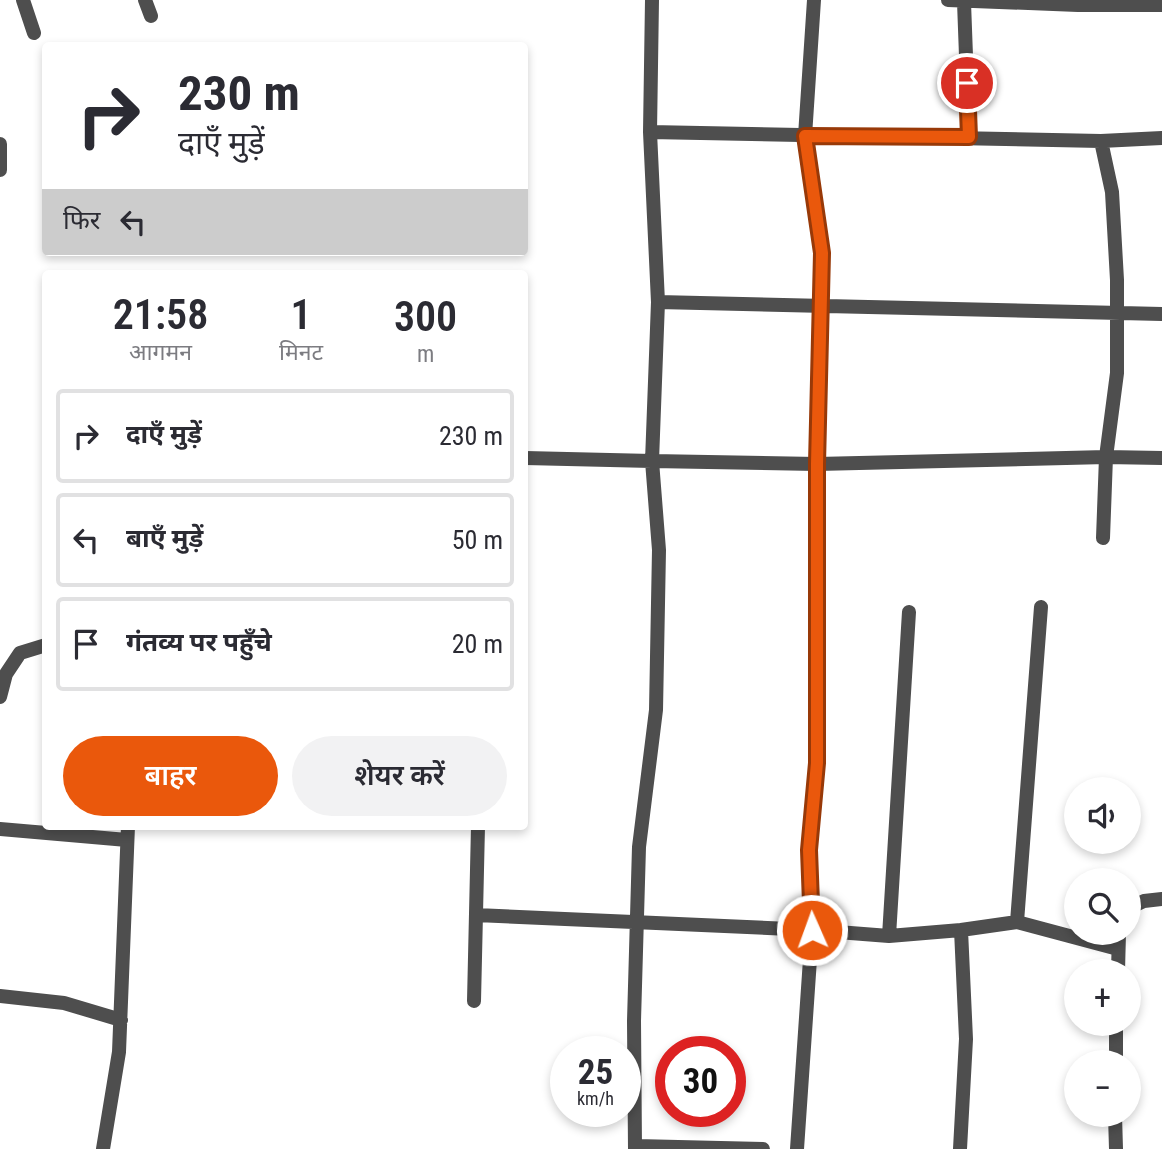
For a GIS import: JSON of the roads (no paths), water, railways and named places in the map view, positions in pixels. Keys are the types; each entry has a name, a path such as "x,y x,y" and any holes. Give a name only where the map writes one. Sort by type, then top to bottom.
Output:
{"street":[{"path":"23,0 34,33"},
{"path":"145,0 150,16"},
{"path":"653,0 650,132 658,302 652,460 659,550 656,710 639,847 634,1021 636,1148 764,1149"},
{"path":"797,1149 812,930 809,850 817,763 817,464 822,253 805,136 814,0"},
{"path":"948,0 1162,5"},
{"path":"964,2 969,137"},
{"path":"650,132 1101,141 1162,138"},
{"path":"1101,141 1112,192 1116,313 1116,373 1106,457 1103,538"},
{"path":"0,144 0,170"},
{"path":"658,302 1162,314"},
{"path":"528,458 817,464 1162,458"},
{"path":"1017,922 1041,607"},
{"path":"889,936 909,612"},
{"path":"0,697 6,674 20,653 42,646"},
{"path":"0,829 128,833 119,1052 103,1149"},
{"path":"474,1001 478,830"},
{"path":"1141,902 1162,899"},
{"path":"476,915 889,936 1017,922 1118,949"},
{"path":"960,1149 966,1039 961,930"},
{"path":"1118,945 1118,959"},
{"path":"0,996 64,1003 121,1020"},
{"path":"1115,1127 1116,1149"}]}
